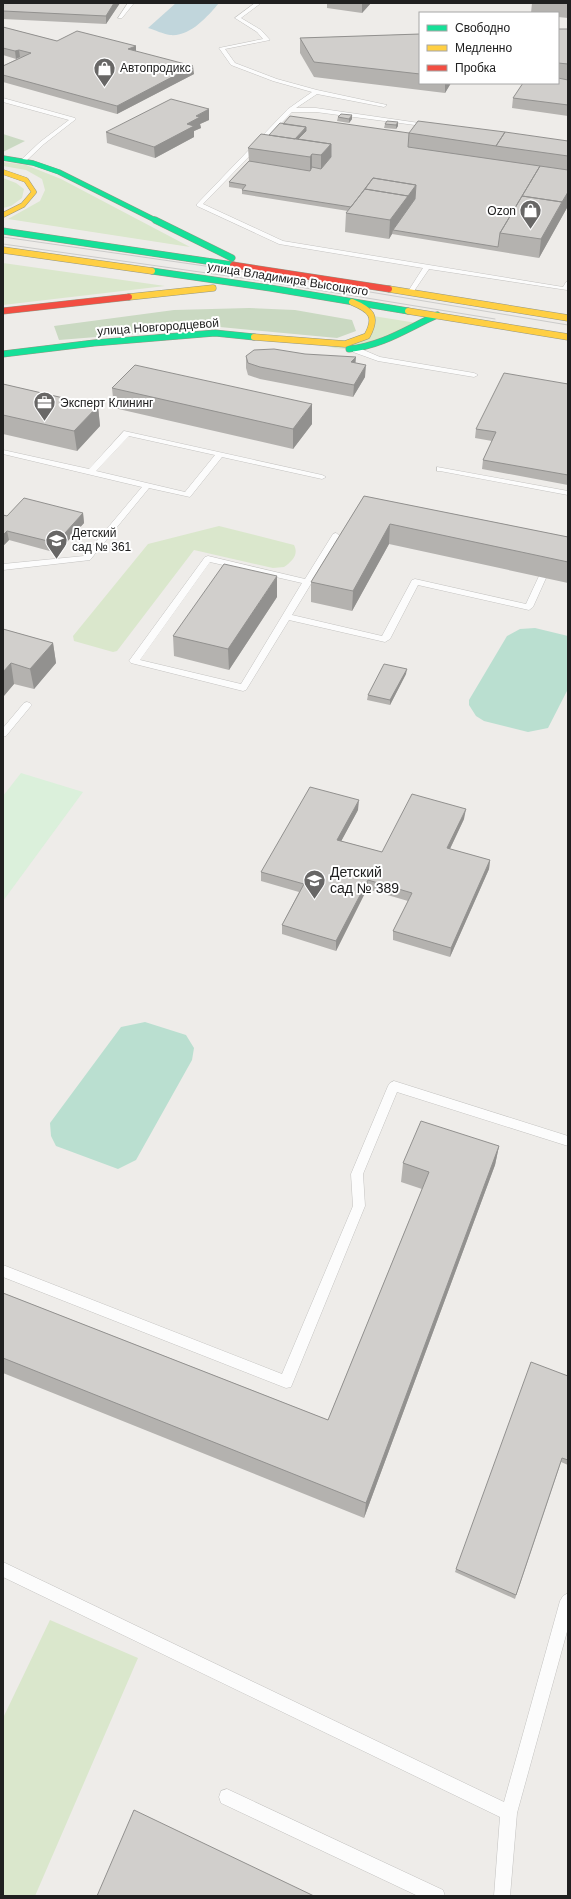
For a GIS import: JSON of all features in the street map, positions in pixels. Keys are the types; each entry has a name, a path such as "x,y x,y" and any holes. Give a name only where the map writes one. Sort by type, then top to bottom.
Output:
{"main road":[{"path":"3,158 23,161 64,174 232,258 273,271"},
{"path":"3,172 25,179 31,184 34,192 23,205 3,215"},
{"name":"улица Владимира Высоцкого","path":"3,231 273,271 568,318"},
{"name":"улица Владимира Высоцкого","path":"3,250 343,299 568,337"},
{"path":"3,311 187,290 231,287 270,288"},
{"name":"улица Новгородцевой","path":"314,343 345,344 362,339 371,330 374,323 373,316 365,307 343,299"},
{"name":"улица Новгородцевой","path":"3,354 94,343 215,334 279,338 314,343 335,348 356,350 384,344 417,323 437,315"}],"lane":[{"path":"120,17 131,3"},
{"path":"258,3 238,18 259,31 267,40 222,48 233,64 275,80 316,92 384,105"},
{"path":"316,92 290,110 199,205 282,243 565,289 568,283"},
{"path":"3,100 73,120 42,143 23,161"},
{"path":"290,110 316,110 435,125"},
{"path":"234,168 245,170"},
{"path":"410,293 427,267"},
{"path":"356,350 378,359 414,369 474,376"},
{"path":"91,472 127,433 322,477"},
{"path":"3,452 186,495 220,454"},
{"path":"440,469 568,493"},
{"path":"3,567 88,558 148,485"},
{"path":"307,582 208,559 134,661 244,688 336,536"},
{"path":"286,617 385,640 415,582 529,607 542,578"},
{"path":"3,734 27,705"},
{"path":"3,1271 286,1382 358,1206 357,1174 394,1086 568,1141"},
{"path":"3,1569 509,1813"},
{"path":"502,1896 509,1813 568,1601"},
{"path":"227,1797 437,1896"}],"green space":[{"path":"3,134 25,141 3,152"},
{"path":"3,162 26,165 61,179 190,247 8,219 40,201 45,190 42,179 26,170 3,166"},
{"path":"3,178 16,183 24,189 22,198 11,206 3,208"},
{"path":"3,263 165,286 3,305"},
{"path":"249,308 295,310 352,320 356,331 337,338 220,327 59,340 54,326 174,310"},
{"path":"373,316 417,323 356,350 335,348 315,343 362,339"},
{"path":"219,526 294,545 296,552 294,558 284,567 273,568 194,550 117,651 113,652 74,641 73,636 148,544"},
{"path":"535,628 568,636 568,689 548,728 528,732 484,721 476,716 469,705 469,700 507,636 520,629"},
{"path":"21,773 83,792 3,901 3,796"},
{"path":"145,1022 186,1035 194,1048 192,1060 136,1160 118,1169 56,1146 51,1136 50,1123 121,1027"},
{"path":"50,1620 138,1658 35,1896 3,1896 3,1718"}],"shaded area":[{"path":"176,3 219,3 198,25 184,33 170,35 148,28"}],"building":[{"path":"3,3 114,3 106,16 3,11"},
{"path":"3,27 57,41 77,31 136,46 128,49 193,66 117,106 3,75 3,66 31,53 3,48"},
{"path":"559,29 568,29 568,64 559,63"},
{"path":"419,34 419,74 314,62 300,38"},
{"path":"559,78 568,80 568,105 513,98 522,84 559,84"},
{"path":"171,99 209,109 196,116 200,117 187,124 194,126 154,147 106,132"},
{"path":"341,114 352,115 349,119 338,117"},
{"path":"290,116 409,133 408,147 540,166 500,233 498,247 393,230 415,199 416,185 373,178 351,207 242,190 246,185 229,182 249,161 310,171 312,167 321,169 331,157 331,144 298,139 306,131 306,127 283,124"},
{"path":"387,121 398,122 396,125 385,124"},
{"path":"418,121 505,132 496,146 409,133"},
{"path":"280,123 306,127 295,139 269,135"},
{"path":"505,132 568,141 568,156 496,146"},
{"path":"261,134 331,144 321,155 312,154 310,157 248,148"},
{"path":"540,166 568,170 568,192 562,202 522,196"},
{"path":"373,178 416,185 408,196 365,189"},
{"path":"365,189 408,196 390,220 346,213"},
{"path":"522,196 562,202 541,239 500,233"},
{"path":"274,349 305,354 356,357 351,362 366,365 354,385 260,367 248,363 246,356 254,350"},
{"path":"135,365 312,404 293,429 112,388"},
{"path":"504,373 568,384 568,475 483,460 496,432 476,429"},
{"path":"3,384 98,406 74,431 3,415"},
{"path":"364,496 568,537 568,562 390,524 353,591 311,582"},
{"path":"24,498 83,513 56,543 7,531 3,535 3,515 7,516"},
{"path":"224,564 277,576 228,649 173,636"},
{"path":"3,629 53,643 30,669 11,663 3,672"},
{"path":"384,664 407,669 390,700 368,695"},
{"path":"310,787 359,800 337,840 382,852 412,794 466,809 447,848 490,860 451,948 393,931 412,893 368,880 336,941 282,925 304,884 261,872"},
{"path":"421,1121 499,1146 366,1503 3,1358 3,1293 328,1420 429,1172 403,1163"},
{"path":"531,1362 568,1376 568,1460 562,1458 516,1595 456,1569"},
{"path":"134,1810 314,1896 97,1896"}],"tram line":[{"path":"3,237 268,275 568,325"},
{"path":"3,244 263,281 495,319"}],"traffic: fast":[{"path":"3,158 33,163 59,172 232,258"},
{"path":"3,231 233,265"},
{"path":"152,271 270,288 408,311"},
{"path":"349,349 361,348 384,341 437,315"},
{"path":"3,354 94,343 215,333 254,337"}],"traffic: slow":[{"path":"3,172 26,180 34,192 23,205 3,215"},
{"path":"3,250 152,271"},
{"path":"129,297 213,288"},
{"path":"389,289 568,318"},
{"path":"254,337 345,344 367,336 371,329 373,319 368,311 352,302"},
{"path":"408,311 568,337"}],"traffic: jam":[{"path":"233,265 389,289"},
{"path":"3,311 129,297"}],"place":[{"name":"Автопродикс","path":"105,88"},
{"name":"Ozon","path":"531,230"},
{"name":"Эксперт Клининг","path":"45,422"},
{"name":"Детский сад № 361","path":"56,560"},
{"name":"Детский сад № 389","path":"315,900"}]}
